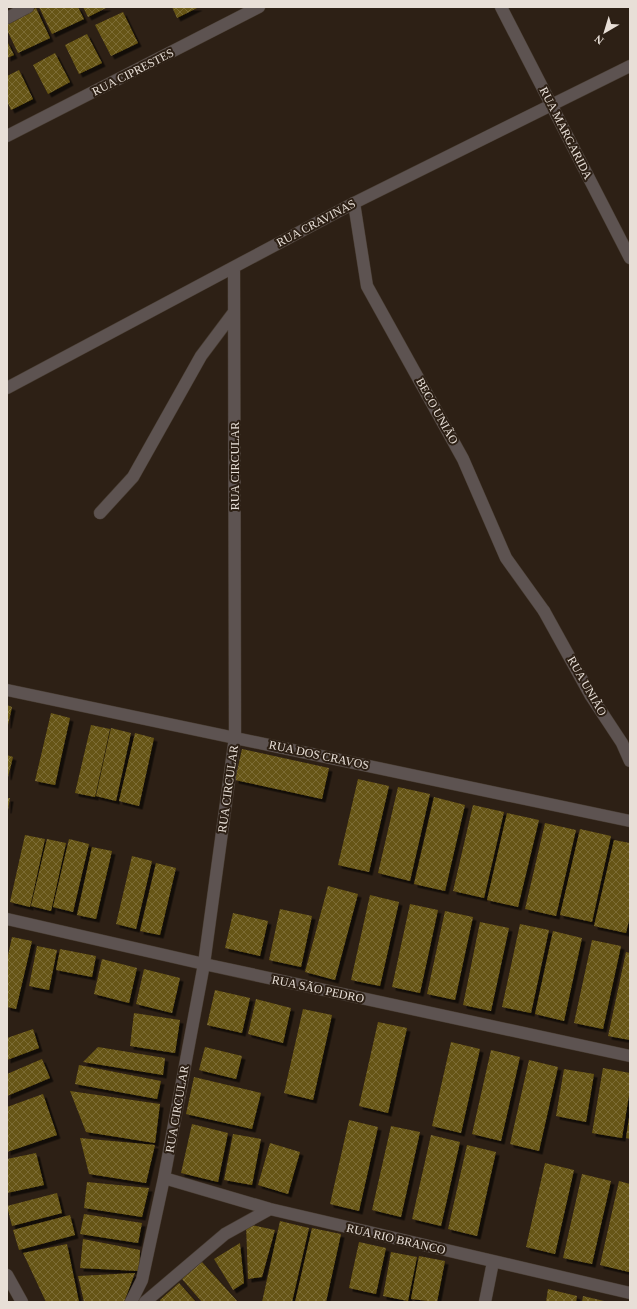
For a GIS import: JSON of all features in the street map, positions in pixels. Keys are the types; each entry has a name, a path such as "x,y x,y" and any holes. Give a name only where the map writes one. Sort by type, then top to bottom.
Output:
{"street":[{"path":"7,18 28,7"},
{"name":"RUA CIPRESTES","path":"7,136 259,7"},
{"name":"RUA MARGARIDA","path":"501,7 630,258"},
{"name":"RUA CRAVINAS","path":"7,388 354,203 630,66"},
{"name":"BECO UNIÃO","path":"354,203 367,286 463,459 506,558 544,611"},
{"name":"RUA CIRCULAR","path":"130,1302 142,1280 164,1178 204,964 235,737 234,267"},
{"path":"100,513 133,477 201,356 234,312"},
{"name":"RUA UNIÃO","path":"544,611 591,696 622,743 630,762"},
{"name":"RUA DOS CRAVOS","path":"7,690 630,821"},
{"name":"RUA SÃO PEDRO","path":"7,919 204,964 630,1056"},
{"name":"RUA RIO BRANCO","path":"164,1178 270,1209 630,1293"},
{"path":"145,1302 225,1234 270,1209"},
{"path":"485,1302 493,1262"},
{"path":"7,1275 22,1302"}],"building":[{"path":"39,7 78,7 84,19 52,34"},
{"path":"83,7 108,7 88,17"},
{"path":"172,7 199,7 177,18"},
{"path":"36,8 50,38 18,53 7,30 7,22"},
{"path":"123,12 138,43 111,56 95,25"},
{"path":"87,34 102,63 79,74 65,45"},
{"path":"7,41 14,55 7,58"},
{"path":"55,53 70,82 48,94 33,65"},
{"path":"19,70 33,99 11,110 7,101 7,76"},
{"path":"7,705 12,707 8,725 7,725"},
{"path":"51,713 70,718 55,785 35,781"},
{"path":"91,725 110,729 95,797 75,793"},
{"path":"111,728 131,733 116,801 96,796"},
{"path":"135,733 154,738 139,806 119,801"},
{"path":"242,749 329,768 322,799 235,780"},
{"path":"7,755 13,757 8,777 7,776"},
{"path":"358,779 389,786 369,872 338,865"},
{"path":"398,787 430,794 410,881 378,873"},
{"path":"434,797 465,805 445,891 414,884"},
{"path":"7,798 10,798 8,810 7,810"},
{"path":"473,805 504,812 484,898 453,891"},
{"path":"507,813 539,820 518,907 487,900"},
{"path":"545,823 576,830 556,916 525,909"},
{"path":"580,829 611,836 592,922 560,915"},
{"path":"25,835 45,839 30,907 10,902"},
{"path":"47,839 66,843 51,911 31,906"},
{"path":"69,839 89,844 73,912 53,907"},
{"path":"614,840 630,843 630,916 626,933 594,926"},
{"path":"92,847 112,851 96,919 77,915"},
{"path":"132,856 152,861 136,929 116,924"},
{"path":"156,863 176,868 160,935 140,931"},
{"path":"328,886 358,894 335,980 305,972"},
{"path":"370,895 399,902 380,986 351,980"},
{"path":"410,904 438,910 420,993 392,987"},
{"path":"280,909 312,916 301,967 269,960"},
{"path":"445,911 473,917 455,1000 427,994"},
{"path":"233,913 268,921 260,956 225,948"},
{"path":"480,922 509,928 491,1011 463,1005"},
{"path":"520,924 549,930 531,1013 502,1007"},
{"path":"553,931 582,938 564,1021 535,1014"},
{"path":"12,937 32,941 16,1009 7,1007 7,960"},
{"path":"592,940 621,946 603,1029 574,1023"},
{"path":"37,946 57,950 49,990 29,986"},
{"path":"60,949 96,956 92,977 56,970"},
{"path":"626,952 630,953 630,1040 608,1036"},
{"path":"102,959 137,968 129,1003 94,994"},
{"path":"144,969 180,978 172,1013 136,1004"},
{"path":"215,990 250,998 242,1033 207,1025"},
{"path":"256,999 291,1008 283,1043 248,1034"},
{"path":"303,1009 332,1015 313,1100 284,1093"},
{"path":"134,1013 180,1020 175,1053 130,1046"},
{"path":"378,1022 407,1028 388,1113 359,1106"},
{"path":"33,1029 39,1048 7,1060 7,1038"},
{"path":"451,1042 480,1049 461,1133 432,1126"},
{"path":"98,1047 165,1058 163,1075 83,1062"},
{"path":"205,1047 242,1056 236,1079 199,1070"},
{"path":"491,1050 520,1057 501,1141 472,1134"},
{"path":"42,1059 50,1078 7,1096 7,1074"},
{"path":"529,1060 558,1067 539,1151 510,1144"},
{"path":"79,1065 161,1081 157,1099 75,1084"},
{"path":"603,1068 630,1073 630,1089 622,1138 592,1133"},
{"path":"564,1069 594,1074 586,1122 556,1116"},
{"path":"194,1077 261,1093 252,1129 186,1114"},
{"path":"70,1091 160,1104 155,1143 86,1132"},
{"path":"43,1094 57,1135 7,1152 7,1107"},
{"path":"630,1118 630,1139 626,1138"},
{"path":"349,1120 378,1127 359,1211 330,1204"},
{"path":"192,1124 228,1133 218,1182 181,1173"},
{"path":"391,1126 420,1132 401,1217 372,1210"},
{"path":"233,1134 261,1139 252,1185 224,1180"},
{"path":"431,1135 460,1142 441,1226 412,1219"},
{"path":"80,1138 155,1145 146,1183 89,1174"},
{"path":"270,1143 300,1152 288,1194 258,1185"},
{"path":"467,1145 496,1152 477,1236 448,1229"},
{"path":"36,1153 44,1185 7,1193 7,1159"},
{"path":"545,1163 574,1170 555,1254 526,1247"},
{"path":"582,1174 611,1181 592,1264 563,1258"},
{"path":"619,1181 630,1184 629,1272 600,1265"},
{"path":"87,1182 149,1188 142,1217 84,1208"},
{"path":"57,1193 62,1213 12,1226 7,1206"},
{"path":"84,1214 142,1223 138,1243 80,1234"},
{"path":"70,1215 75,1235 19,1250 13,1230"},
{"path":"280,1221 309,1228 292,1302 262,1302"},
{"path":"246,1224 275,1230 262,1277 248,1279"},
{"path":"312,1228 341,1234 326,1302 295,1302"},
{"path":"83,1239 140,1250 139,1271 80,1268"},
{"path":"359,1242 386,1248 376,1294 349,1288"},
{"path":"240,1243 244,1283 233,1290 214,1259"},
{"path":"67,1244 79,1302 46,1302 23,1253"},
{"path":"391,1252 417,1257 408,1301 383,1296"},
{"path":"419,1256 445,1261 437,1302 411,1299"},
{"path":"202,1262 238,1302 202,1302 182,1279"},
{"path":"135,1273 124,1302 84,1302 78,1276"},
{"path":"179,1283 196,1302 161,1302 160,1300"},
{"path":"548,1289 577,1296 576,1302 546,1302"},
{"path":"583,1296 604,1301 604,1302 582,1302"}]}
